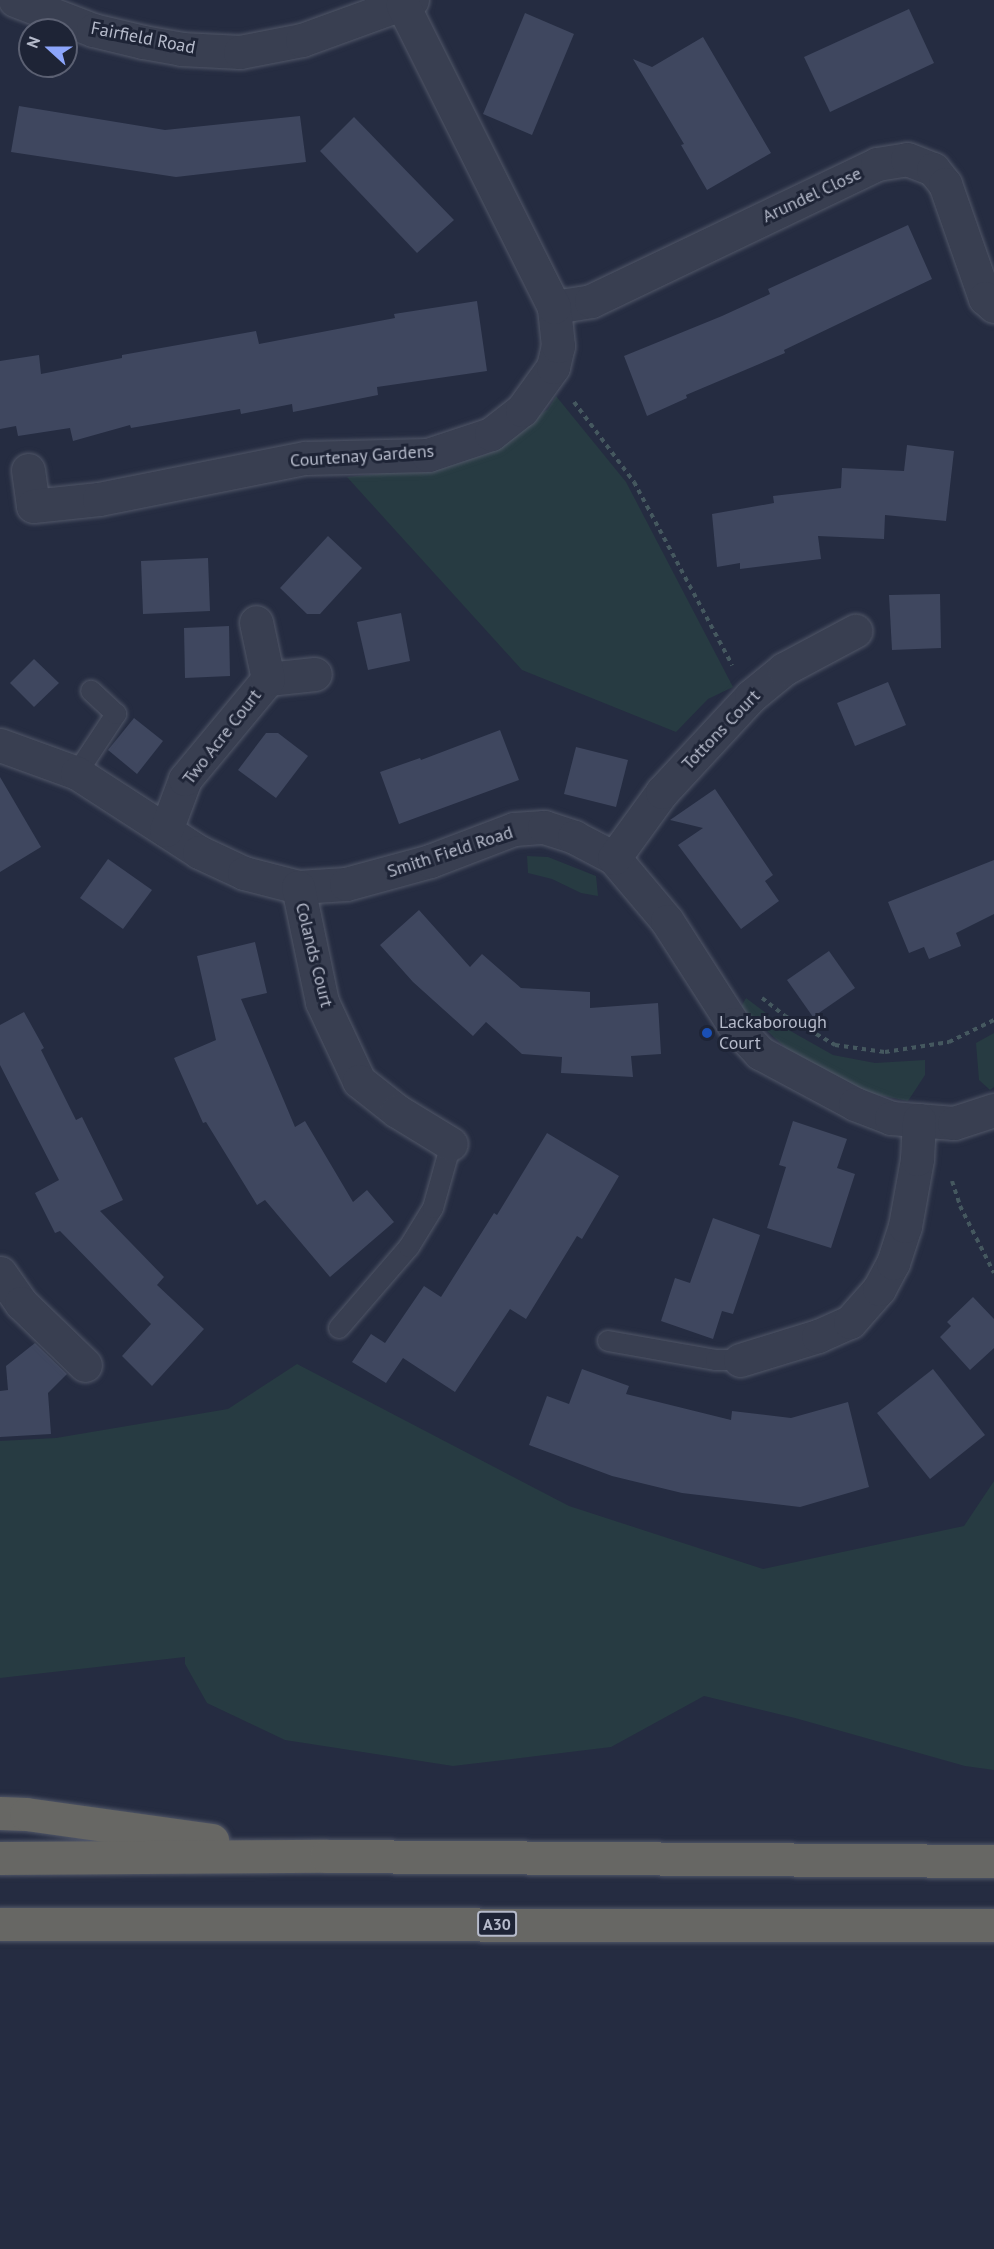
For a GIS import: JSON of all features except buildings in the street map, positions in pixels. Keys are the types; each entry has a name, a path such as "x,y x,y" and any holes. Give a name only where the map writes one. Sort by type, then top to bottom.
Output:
{"highway":[{"path":"0,1813 38,1815 326,1856"},
{"path":"0,1858 326,1856 994,1861"},
{"name":"A30","path":"0,1924 994,1925"}],"street":[{"name":"Fairfield Road","path":"15,0 93,30 143,42 182,49 240,52 302,40 407,3"},
{"name":"Courtenay Gardens","path":"28,470 33,506 99,499 305,458 428,455 490,434 522,410 547,377 558,346 554,308 407,3"},
{"name":"Arundel Close","path":"554,308 591,301 877,164 908,159 933,169 945,184 985,298 994,306"},
{"name":"Two Acre Court","path":"256,622 268,679"},
{"name":"Tottons Court","path":"614,858 662,792 751,696 784,669 855,631"},
{"name":"Two Acre Court","path":"166,830 185,779 268,679 315,674"},
{"name":"Smith Field Road","path":"0,745 77,773 199,852 244,873 298,887 346,884 430,861 513,829 544,827 574,837 614,858 667,921 733,1024 760,1053 855,1104 891,1118 954,1123 994,1110"},
{"name":"Colands Court","path":"298,887 322,1002 359,1081 397,1111 452,1144"},
{"path":"740,1360 818,1336 850,1322 879,1289 893,1263 905,1226 917,1159 930,1122"},
{"path":"0,1273 21,1303 85,1365"}],"lane":[{"path":"77,773 116,714 91,691"},
{"name":"Colands Court","path":"339,1328 409,1247 433,1208 452,1144"},
{"path":"608,1341 716,1360 740,1360"}],"path":[{"path":"547,377 567,394 634,482 725,654 751,696"},
{"path":"709,986 749,987 785,1016 835,1045 885,1052 949,1042 994,1020"},
{"path":"930,1122 945,1156 960,1206 994,1273"}],"shaded area":[{"path":"556,396 626,482 733,687 708,699 676,732 522,670 347,477 434,468 484,455 548,409"},
{"path":"527,856 548,857 596,876 598,896 581,893 552,879 528,873"},
{"path":"746,998 787,1029 833,1055 875,1063 925,1060 925,1075 908,1101 850,1089 801,1062 741,1007"},
{"path":"994,1033 994,1087 990,1090 979,1080 976,1043"},
{"path":"297,1364 569,1506 763,1569 964,1526 994,1481 994,1770 965,1766 795,1718 704,1696 611,1747 453,1766 285,1740 207,1703 185,1664 185,1657 0,1678 0,1441 56,1438 228,1409"}],"place":[{"name":"Lackaborough Court","path":"707,1033"}]}
